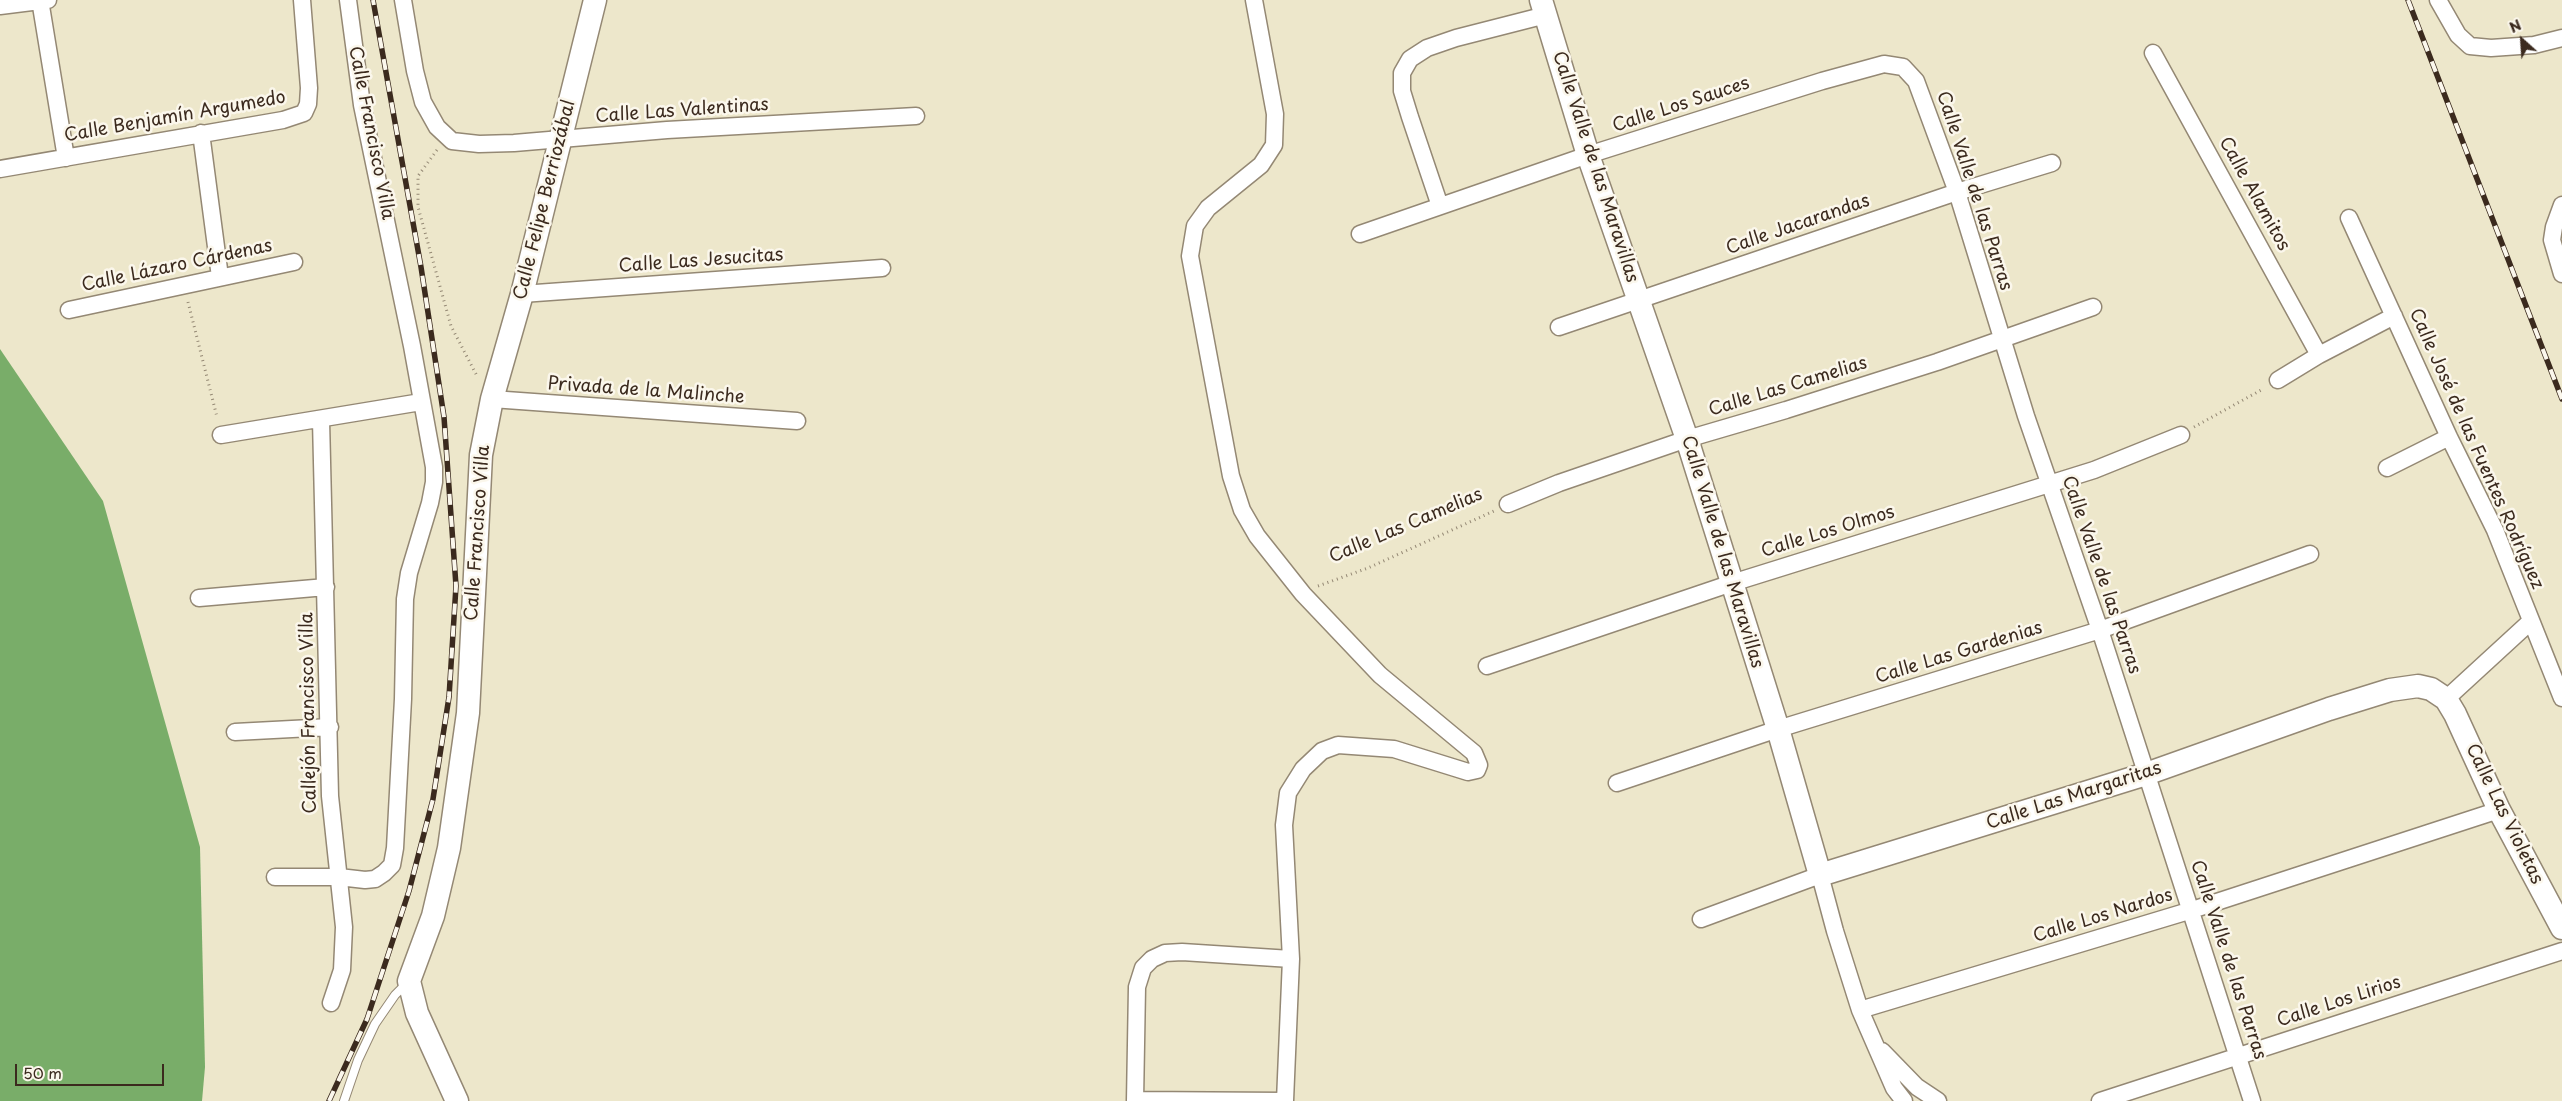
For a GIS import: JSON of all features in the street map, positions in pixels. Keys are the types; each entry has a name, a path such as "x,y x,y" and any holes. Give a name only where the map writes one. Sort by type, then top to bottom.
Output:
{"street":[{"path":"0,6 43,0 66,158"},
{"name":"Calle Benjamín Argumedo","path":"0,169 283,120 304,113 308,104 309,88 302,0"},
{"name":"Calle Francisco Villa","path":"339,877 375,879 392,865 395,848 403,699 405,599 409,573 434,482 434,467 390,232 362,105 348,0"},
{"path":"404,0 415,71 423,102 437,127 452,141"},
{"name":"Calle Felipe Berriozábal","path":"492,399 522,294 595,0"},
{"path":"1254,0 1275,114 1274,145 1261,165 1208,208 1196,226 1190,256 1229,468 1242,510 1257,536 1303,594 1380,676 1474,754 1479,765 1477,770 1468,772 1394,749 1338,745 1322,751 1303,769 1288,794 1284,825 1291,959 1285,1101 1135,1100 1137,987 1142,968 1152,959 1165,953 1212,952 1291,959"},
{"path":"2438,0 2458,35 2470,46 2491,48 2534,45 2562,38"},
{"path":"1440,206 1402,91 1402,73 1410,59 1427,48 1543,8"},
{"name":"Calle Valle de las Maravillas","path":"1543,8 1588,155 1687,439 1778,729 1860,1010 1894,1088 1904,1101"},
{"name":"Calle Alamitos","path":"2153,53 2319,355"},
{"name":"Calle Los Sauces","path":"1360,234 1588,155 1865,68 1884,64 1903,67"},
{"name":"Calle Valle de las Parras","path":"1903,67 1916,81 1956,192 2049,484 2100,630 2192,910 2252,1101"},
{"name":"Calle Las Valentinas","path":"452,141 478,144 560,140 667,130 916,116"},
{"path":"201,133 220,277"},
{"name":"Calle Jacarandas","path":"1559,328 1638,299 1956,192 2052,164"},
{"path":"2562,205 2554,227 2552,240 2562,274"},
{"name":"Calle José de las Fuentes Rodríguez","path":"2349,218 2449,437 2495,530 2562,698"},
{"name":"Calle Lázaro Cárdenas","path":"69,310 294,262"},
{"name":"Calle Las Jesucitas","path":"522,294 882,268"},
{"name":"Calle Las Camelias","path":"1508,504 1560,483 1687,439 1937,362 2093,307"},
{"path":"2278,380 2319,355 2394,316"},
{"name":"Calle Francisco Villa","path":"410,981 433,916 449,848 468,713 480,455 492,399"},
{"name":"Privada de la Malinche","path":"492,399 797,421"},
{"path":"221,435 421,402"},
{"name":"Callejón Francisco Villa","path":"321,420 332,830 344,927 342,970 331,1003"},
{"name":"Calle Los Olmos","path":"1487,666 1732,583 2094,470 2181,435"},
{"path":"2387,468 2449,437"},
{"name":"Calle Las Gardenias","path":"1618,783 1778,729 2100,630 2310,554"},
{"path":"199,598 326,587"},
{"path":"2446,700 2531,621"},
{"name":"Calle Las Margaritas","path":"1701,919 1820,875 2146,774 2329,709 2390,690 2418,686 2431,689 2446,700"},
{"name":"Calle Las Violetas","path":"2446,700 2461,726 2498,810 2562,928"},
{"path":"234,732 330,727"},
{"name":"Calle Los Nardos","path":"1860,1010 2192,910 2498,810"},
{"path":"275,877 339,877"},
{"name":"Calle Los Lirios","path":"2100,1101 2562,951"},
{"path":"410,981 417,1013 457,1101"},
{"path":"1872,1041 1917,1087 1938,1101"}],"lane":[{"path":"344,1101 358,1060 375,1024 395,995 410,981"}],"path":[{"name":"Calle Francisco Villa","path":"452,141 437,150 418,176 418,206 451,326 472,369 492,399"},
{"path":"184,285 221,435"},
{"path":"2181,435 2257,394"},
{"name":"Calle Las Camelias","path":"1303,594 1328,582 1368,568 1508,504"}],"green space":[{"path":"0,349 103,501 200,847 205,1067 202,1101 0,1101"}],"railway":[{"path":"329,1101 367,1019 409,891 433,799 449,697 456,586 444,417 421,267 373,0"},
{"path":"2408,0 2562,399"}]}
